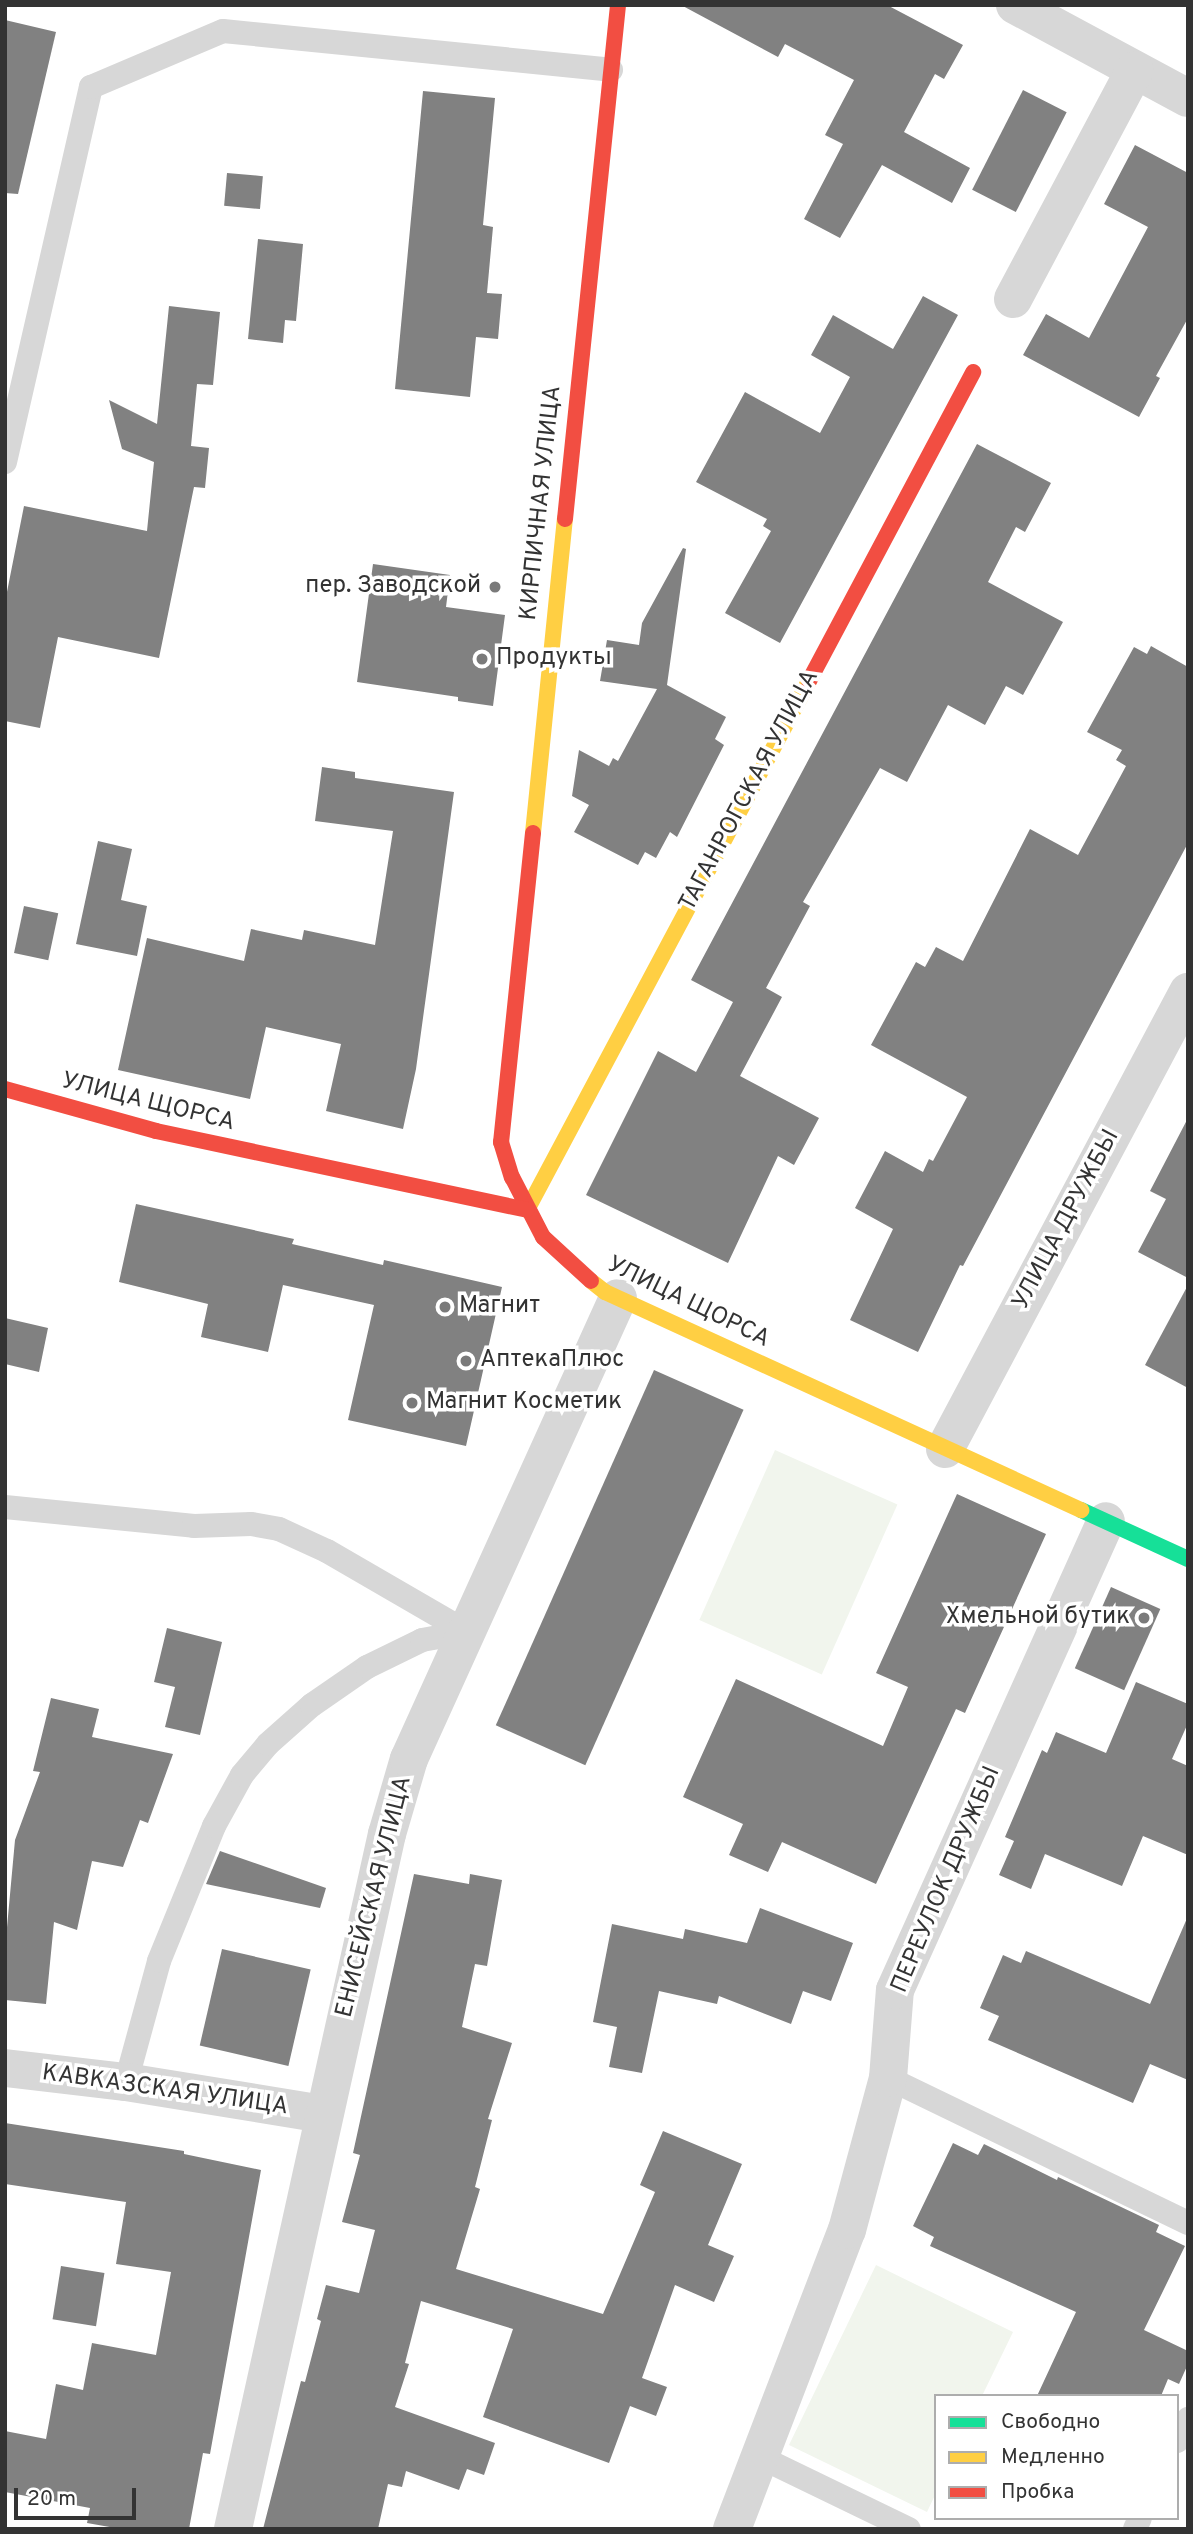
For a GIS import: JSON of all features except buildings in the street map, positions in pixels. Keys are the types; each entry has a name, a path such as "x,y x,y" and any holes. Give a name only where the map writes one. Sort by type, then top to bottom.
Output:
{"street":[{"name":"КИРПИЧНАЯ УЛИЦА","path":"527,1210 515,1185 501,1142 618,5"},
{"path":"1015,5 1188,97"},
{"path":"1013,299 1135,70"},
{"name":"ТАГАНРОГСКАЯ УЛИЦА","path":"527,1210 973,373"},
{"name":"УЛИЦА ДРУЖБЫ","path":"945,1449 1188,992"},
{"name":"УЛИЦА ЩОРСА","path":"5,1089 156,1132 527,1210 543,1237 563,1258 582,1276 618,1298 1188,1559"},
{"name":"ЕНИСЕЙСКАЯ УЛИЦА","path":"233,2529 387,1834 409,1759 618,1298"},
{"name":"ПЕРЕУЛОК ДРУЖБЫ","path":"732,2529 762,2458 848,2230 888,2078 895,1990 1106,1521"},
{"name":"КАВКАЗСКАЯ УЛИЦА","path":"5,2068 126,2082 324,2114"}],"lane":[{"path":"5,462 90,87 223,31 611,70"},
{"path":"5,1507 194,1527 251,1524 279,1530 327,1551 467,1632"},
{"path":"126,2082 159,1961 214,1826 242,1775 268,1744 313,1704 367,1667 422,1640 467,1632"},
{"path":"888,2078 1188,2223"},
{"path":"1179,2437 1188,2419"},
{"path":"762,2458 909,2529"}],"shaded area":[{"path":"775,1450 897,1505 822,1674 699,1620"},
{"path":"876,2265 1013,2332 983,2394 934,2394 934,2497 927,2512 789,2445"}],"traffic: fast":[{"path":"1081,1510 1188,1559"}],"traffic: slow":[{"path":"533,833 565,519"},
{"path":"527,1210 809,681"},
{"path":"591,1281 605,1292 1081,1510"}],"traffic: jam":[{"path":"565,519 618,5"},
{"path":"809,681 973,372"},
{"path":"533,833 501,1142 512,1177 543,1237 591,1281"},
{"path":"5,1089 156,1131 527,1210"}],"place":[{"name":"пер. Заводской","path":"495,587"},
{"name":"Продукты","path":"482,659"},
{"name":"Магнит","path":"445,1307"},
{"name":"АптекаПлюс","path":"466,1361"},
{"name":"Магнит Косметик","path":"412,1403"},
{"name":"Хмельной бутик","path":"1144,1618"}]}
